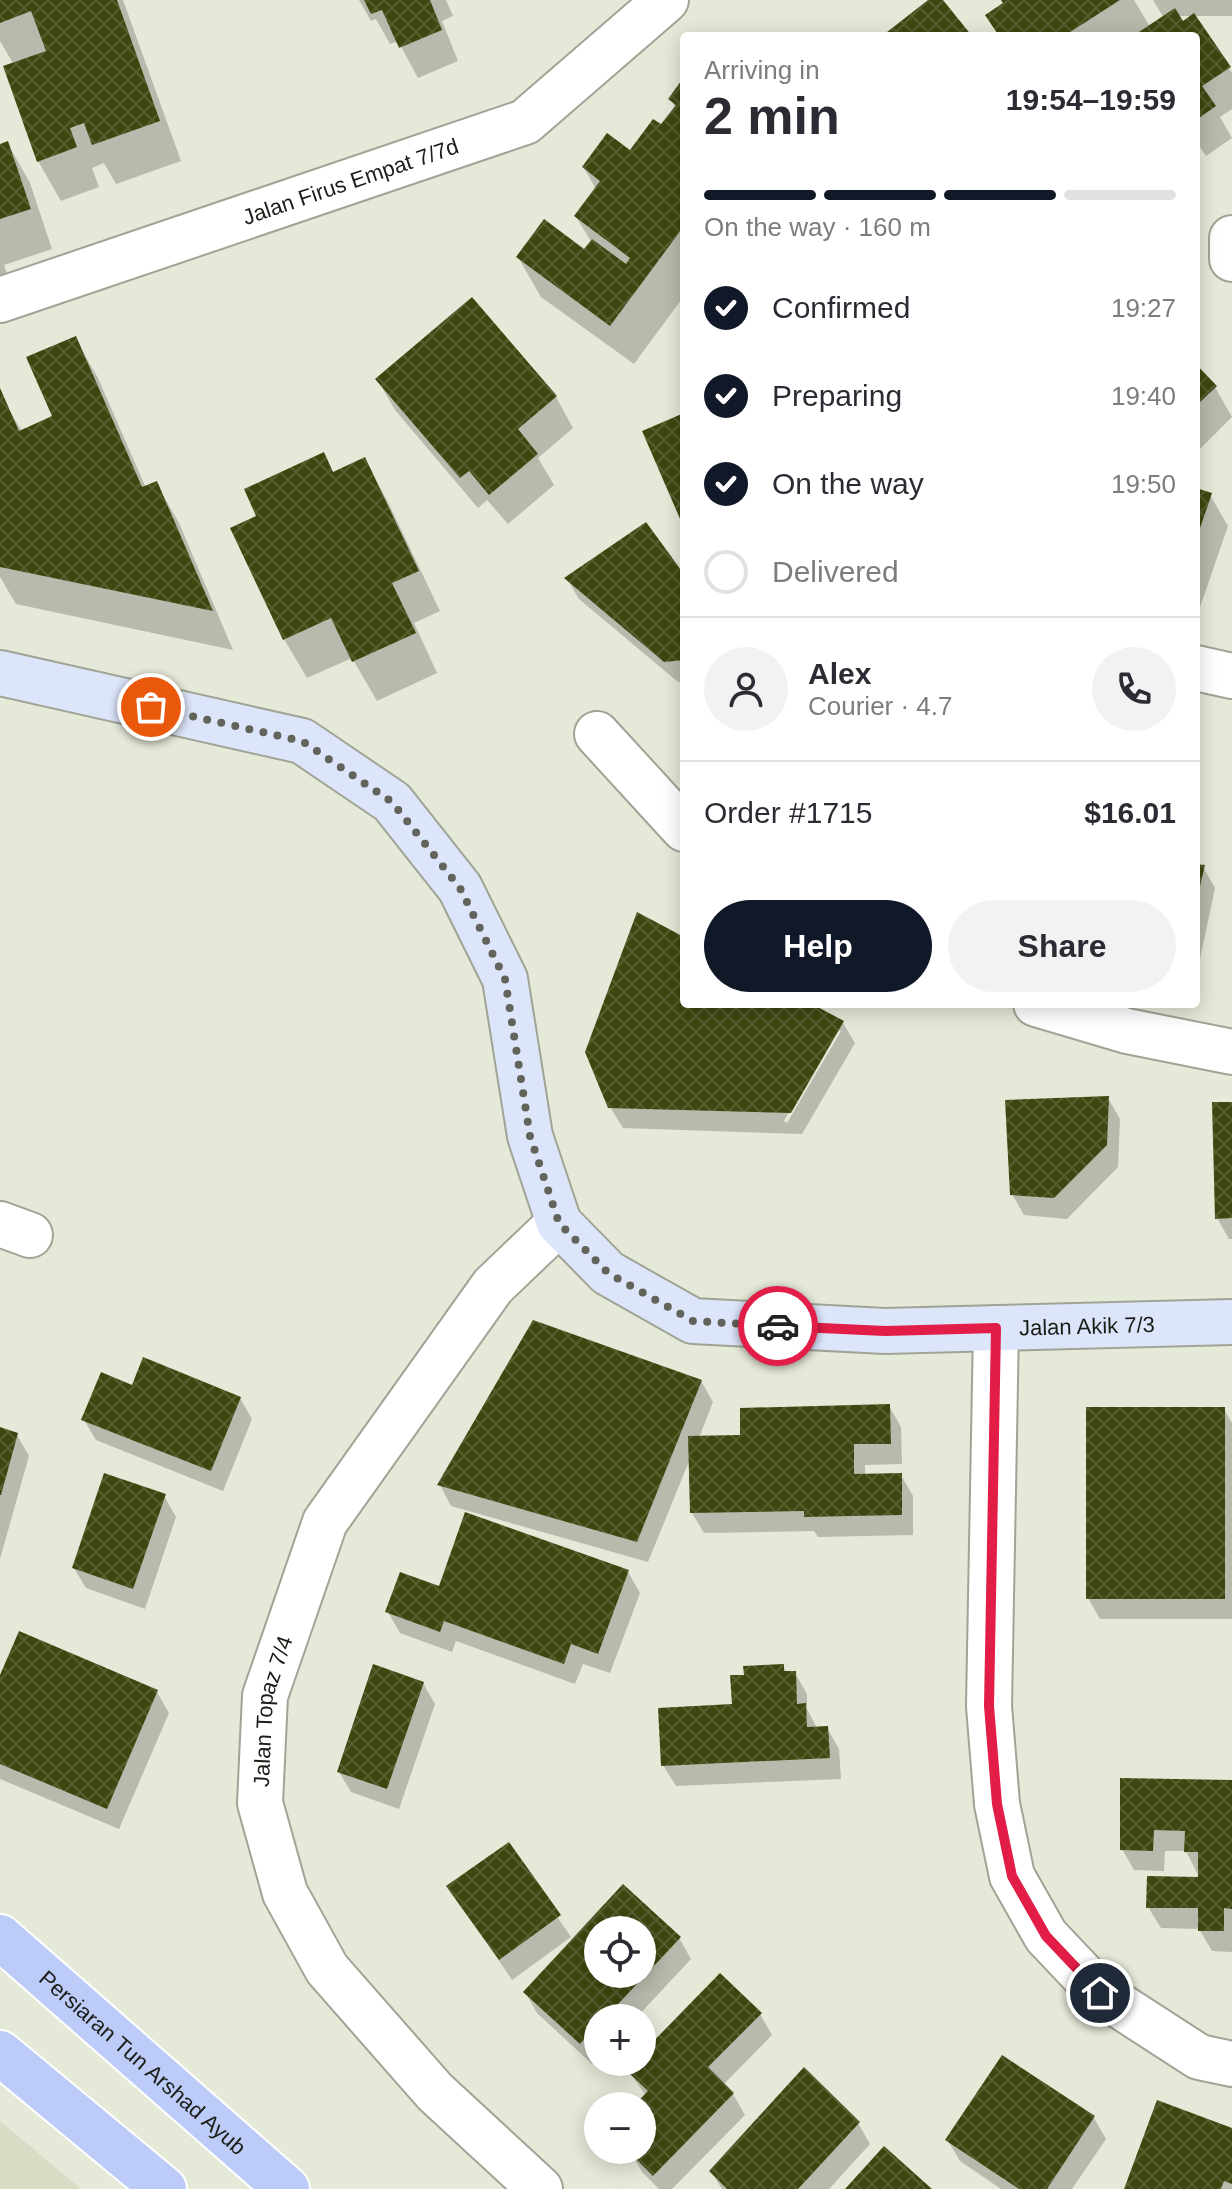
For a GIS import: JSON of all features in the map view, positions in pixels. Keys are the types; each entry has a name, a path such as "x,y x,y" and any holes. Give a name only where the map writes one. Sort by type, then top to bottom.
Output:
{"main road":[{"name":"Persiaran Tun Arshad Ayub","path":"0,1937 287,2189"},
{"path":"8,2065 164,2189"}],"street":[{"name":"Jalan Firus Empat 7/7d","path":"0,300 525,122 666,0"},
{"path":"1232,238 1232,259"},
{"path":"1200,669 1232,676"},
{"name":"Jalan Akik 7/3","path":"0,673 302,741 392,802 460,888 505,979 530,1136 559,1223 608,1273 693,1321 885,1331 1232,1322"},
{"path":"597,734 680,825"},
{"path":"1049,1008 1127,1031 1232,1052"},
{"name":"Jalan Topaz 7/4","path":"540,2189 435,2092 327,1969 285,1893 260,1803 265,1696 325,1522 493,1286 559,1223"},
{"path":"996,1328 989,1706 997,1804 1012,1876 1046,1936 1100,1993 1199,2057 1232,2064"}],"shaded area":[{"path":"0,2121 81,2189 0,2189"}],"building":[{"path":"0,0 117,0 160,121 92,145 84,123 70,128 77,147 37,162 3,66 46,51 31,11 0,23"},
{"path":"364,0 430,0 442,30 399,48 382,10 371,14"},
{"path":"928,0 943,0 969,32 887,32"},
{"path":"1001,0 1120,0 1070,32 996,32 985,15 1003,3"},
{"path":"1175,8 1183,21 1194,13 1231,67 1202,86 1216,106 1200,117 1200,32 1139,32"},
{"path":"680,82 680,231 610,326 516,257 544,219 584,249 592,239 626,264 630,258 574,216 600,181 582,167 607,133 630,150 653,119 661,124 676,105 668,99"},
{"path":"8,141 31,209 0,219 0,144"},
{"path":"472,297 557,396 518,429 538,454 489,495 469,471 460,478 375,379"},
{"path":"76,336 142,487 157,481 213,611 0,567 0,388 19,431 52,416 26,357"},
{"path":"1200,368 1217,386 1200,402"},
{"path":"680,415 680,519 642,431"},
{"path":"324,452 333,472 365,457 419,571 392,583 416,633 352,662 331,618 283,640 230,528 256,516 244,489"},
{"path":"1200,489 1212,493 1200,528"},
{"path":"646,522 680,569 680,660 664,662 564,578"},
{"path":"1200,864 1205,865 1200,886"},
{"path":"637,912 680,935 680,1008 820,1008 844,1021 791,1113 608,1108 585,1052"},
{"path":"1109,1096 1107,1145 1054,1198 1010,1195 1005,1100"},
{"path":"1212,1102 1232,1102 1232,1218 1215,1219"},
{"path":"533,1320 702,1380 637,1542 437,1485"},
{"path":"143,1357 241,1397 211,1471 81,1420 101,1372 132,1385"},
{"path":"890,1404 891,1444 854,1444 854,1474 902,1473 902,1515 804,1517 804,1511 690,1513 688,1436 740,1435 740,1408"},
{"path":"1086,1407 1225,1407 1225,1599 1086,1599"},
{"path":"0,1427 18,1433 1,1495 0,1495"},
{"path":"104,1473 166,1494 133,1589 72,1568"},
{"path":"465,1512 629,1570 598,1654 571,1644 564,1664 444,1621 440,1632 385,1612 400,1572 439,1586"},
{"path":"19,1631 158,1690 107,1809 0,1764 0,1675"},
{"path":"373,1664 424,1682 387,1789 337,1772"},
{"path":"784,1664 784,1671 796,1671 797,1704 806,1703 807,1727 828,1726 830,1758 661,1766 658,1708 732,1704 730,1675 744,1675 743,1666"},
{"path":"1120,1778 1232,1780 1232,1909 1224,1908 1224,1931 1198,1931 1198,1908 1146,1908 1147,1876 1198,1877 1198,1852 1184,1852 1185,1831 1154,1830 1153,1851 1120,1850"},
{"path":"509,1842 561,1915 499,1960 446,1886"},
{"path":"623,1884 681,1937 656,1964 656,1916 593,1916"},
{"path":"584,1926 584,1988 633,1988 618,2004 584,2004 584,2040 580,2044 523,1992"},
{"path":"720,1973 762,2013 708,2067 734,2093 653,2176 641,2164 656,2164 656,2092 647,2092 632,2076 656,2076 656,2039"},
{"path":"1002,2055 1095,2116 1047,2189 1019,2189 945,2140"},
{"path":"804,2067 860,2122 798,2189 727,2189 709,2171"},
{"path":"1157,2100 1232,2128 1232,2184 1224,2181 1221,2189 1124,2189"},
{"path":"884,2146 932,2189 845,2189"}],"way so far":[{"path":"151,707 302,741 392,802 460,888 505,979 530,1136 559,1223 608,1273 693,1321 778,1326"}],"route":[{"path":"778,1326 885,1331 996,1328 989,1706 997,1804 1012,1876 1046,1936 1100,1993"}]}
